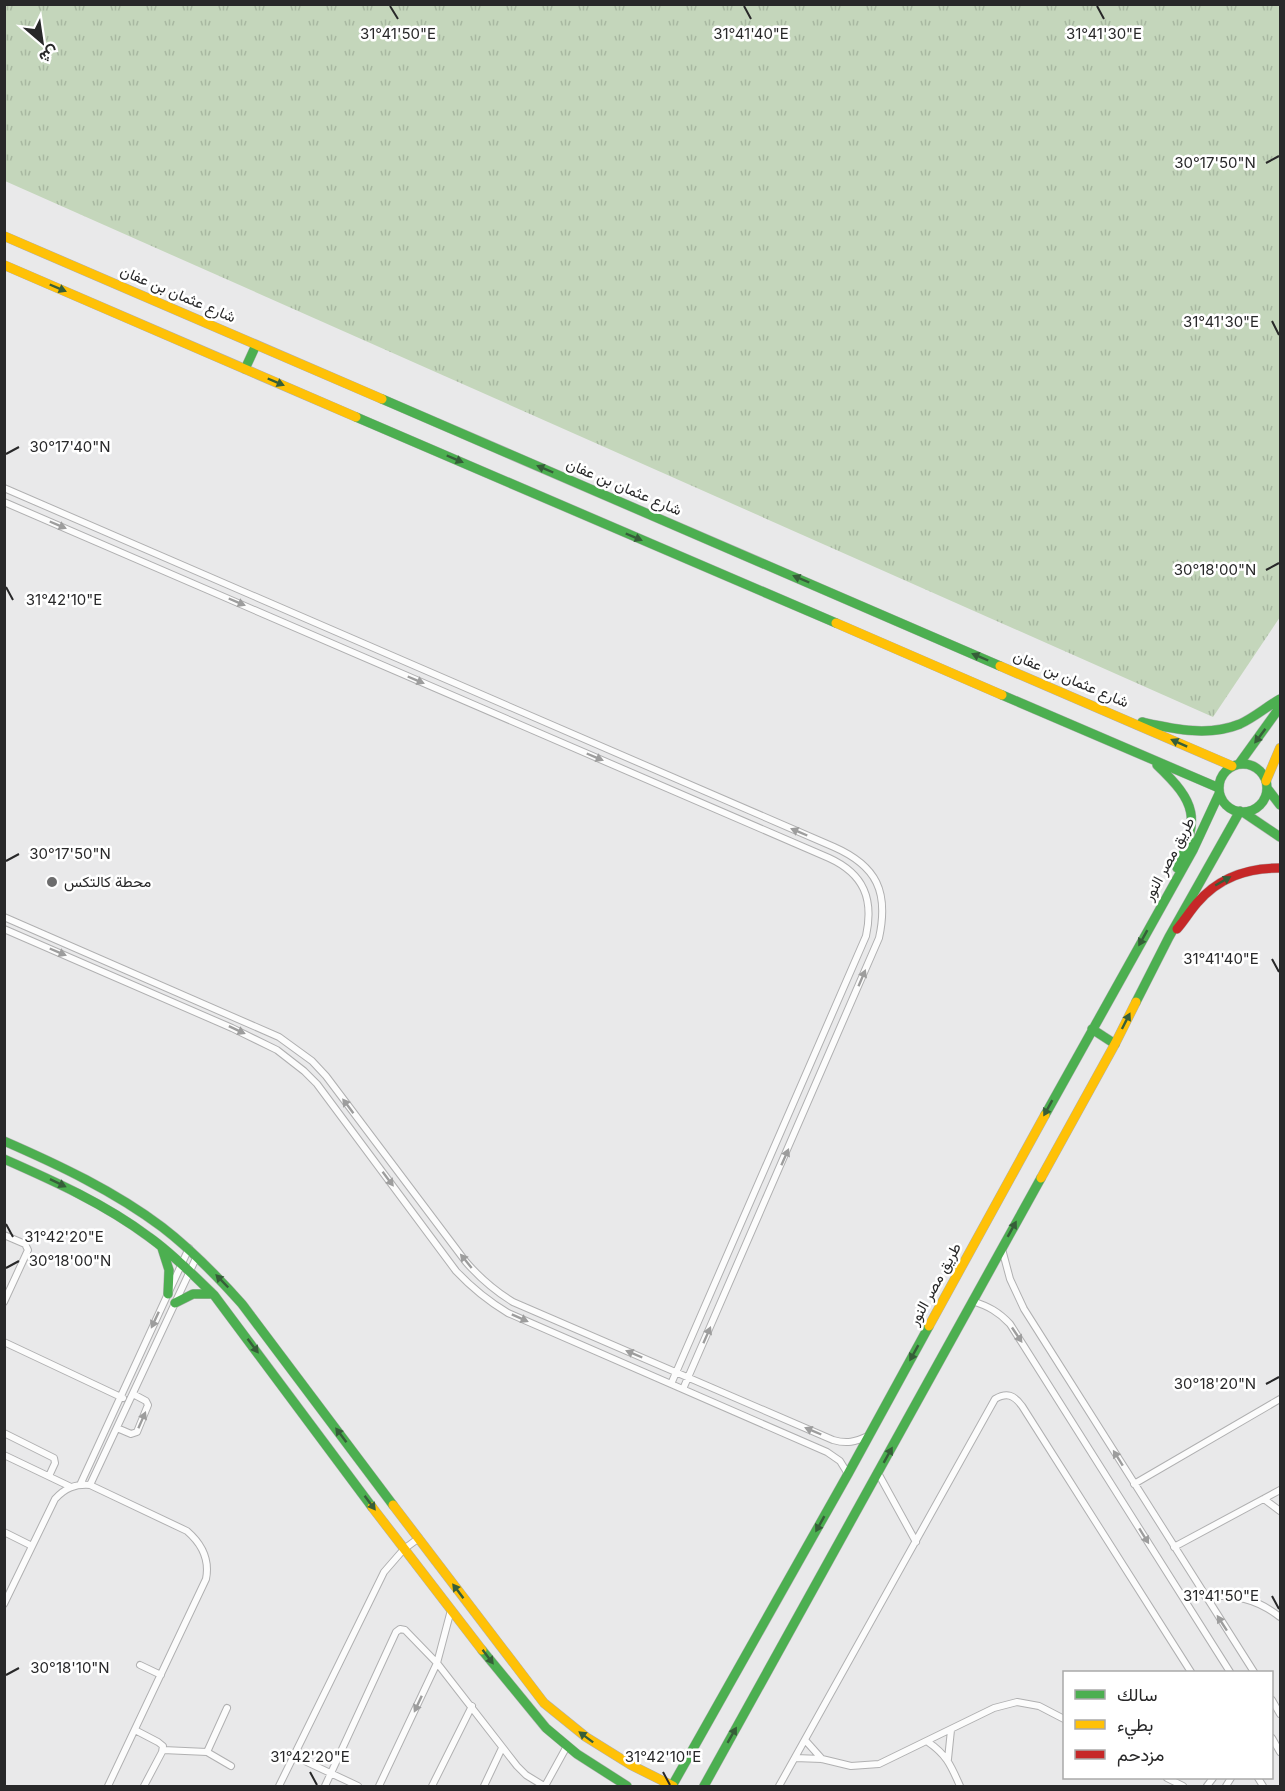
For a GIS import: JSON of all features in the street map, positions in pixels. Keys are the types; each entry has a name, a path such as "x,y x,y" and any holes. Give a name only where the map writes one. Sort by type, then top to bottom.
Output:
{"street":[{"name":"شارع عثمان بن عفان","path":"4,236 1236,765"},
{"path":"4,265 1150,759 1219,791"},
{"path":"245,369 256,345"},
{"path":"4,488 834,847 859,860 867,869 883,901 879,938 683,1389"},
{"path":"4,502 830,858 855,875 864,889 869,904 870,920 866,936 671,1384"},
{"path":"1121,717 1186,732 1209,732 1232,727 1253,718 1281,699"},
{"path":"1281,707 1236,765 1222,775 1219,791 1221,799 1229,807 1241,811 1281,837"},
{"path":"704,1786 1114,1044 1169,937 1241,811 1257,807 1265,795 1266,785 1281,748"},
{"path":"1150,759 1184,794 1191,814 1190,835 1166,898"},
{"path":"1236,765 1253,766 1263,775 1266,785 1281,805"},
{"name":"طريق مصر النور","path":"672,1786 848,1474 1193,850 1219,791"},
{"path":"1169,937 1185,921 1196,903 1210,888 1227,877 1247,870 1267,867 1281,868"},
{"path":"4,917 279,1037 304,1055 326,1076 466,1262 488,1285 513,1302 833,1440 848,1443 868,1436"},
{"path":"4,929 232,1028 277,1050 304,1071 316,1084 456,1271 480,1294 508,1313 834,1456 848,1474"},
{"path":"1092,1029 1114,1044"},
{"path":"4,1141 102,1187 141,1212 189,1248 242,1304 544,1703 601,1748 672,1786"},
{"path":"4,1159 93,1201 139,1230 182,1263 214,1295 404,1549 510,1686 546,1728 567,1746 627,1786"},
{"path":"4,1235 25,1244 28,1250 4,1302"},
{"path":"160,1246 169,1269 168,1294"},
{"path":"80,1485 189,1248"},
{"path":"1002,1248 1010,1279 1024,1308 1253,1671"},
{"path":"90,1485 197,1256"},
{"path":"176,1303 194,1293 214,1295"},
{"path":"972,1301 993,1308 1010,1324 1229,1671"},
{"path":"4,1342 120,1397 148,1404 136,1432 131,1434 117,1428"},
{"path":"779,1786 995,1399 1002,1395 1011,1395 1018,1400 1190,1671"},
{"path":"1134,1484 1281,1399"},
{"path":"4,1433 54,1458 56,1463 50,1476"},
{"path":"4,1455 71,1486"},
{"path":"878,1473 916,1542"},
{"path":"4,1604 55,1499 71,1486 90,1485 187,1531 198,1540 207,1565 206,1579 108,1786"},
{"path":"1174,1547 1281,1490"},
{"path":"1264,1499 1281,1511"},
{"path":"4,1533 32,1546"},
{"path":"279,1786 384,1572 404,1549 419,1539"},
{"path":"1204,1596 1227,1595 1248,1599 1269,1608 1281,1617"},
{"path":"379,1786 437,1663 451,1609"},
{"path":"325,1786 396,1632 400,1629 405,1630 437,1663 502,1748 526,1775 544,1786 567,1746"},
{"path":"140,1665 161,1675"},
{"path":"795,1758 822,1759 851,1766 871,1766 928,1742 994,1708 1017,1702 1040,1706 1063,1718"},
{"path":"432,1786 472,1706"},
{"path":"207,1752 227,1708"},
{"path":"135,1730 161,1744 163,1750 144,1786"},
{"path":"948,1760 951,1730"},
{"path":"805,1740 822,1759"},
{"path":"928,1742 948,1760 960,1786"},
{"path":"484,1786 502,1748"},
{"path":"163,1750 207,1752 231,1766"},
{"path":"294,1756 358,1786"},
{"path":"1169,1779 1183,1786"}],"green space":[{"path":"5,4 1280,5 1280,617 1213,717 5,181"}],"traffic: fast":[{"path":"245,369 256,345"},
{"path":"382,399 1000,666"},
{"path":"356,417 836,623"},
{"path":"1002,695 1219,788"},
{"path":"1142,722 1179,729 1216,730 1240,724 1280,699"},
{"path":"1239,764 1280,707"},
{"path":"1243,764 1260,771 1267,788 1260,805 1243,812 1226,805 1219,788 1226,771 1243,764"},
{"path":"1157,765 1180,790 1191,812 1189,836 1177,868"},
{"path":"1267,788 1280,805"},
{"path":"1045,1115 1193,850 1219,794"},
{"path":"1136,1002 1169,937 1240,811"},
{"path":"1243,812 1280,837"},
{"path":"1092,1029 1115,1044"},
{"path":"4,1141 66,1169 105,1190 144,1214 194,1254 242,1304 393,1505"},
{"path":"4,1159 115,1214 158,1244 191,1272 214,1295 372,1507"},
{"path":"704,1786 1041,1178"},
{"path":"162,1248 169,1270 168,1294"},
{"path":"175,1303 193,1294 212,1294"},
{"path":"672,1786 929,1326"},
{"path":"482,1650 546,1728 577,1754 627,1786"}],"traffic: slow":[{"path":"4,236 382,399"},
{"path":"4,265 356,417"},
{"path":"836,623 1002,695"},
{"path":"1000,666 1232,766"},
{"path":"1266,781 1280,748"},
{"path":"1041,1178 1136,1002"},
{"path":"929,1326 1045,1115"},
{"path":"393,1505 544,1703 586,1737 631,1765 673,1786"},
{"path":"372,1507 482,1650"}],"traffic: jam":[{"path":"1177,929 1194,906 1224,880 1245,872 1280,868"}],"place":[{"name":"محطة كالتكس","path":"52,882"}]}
